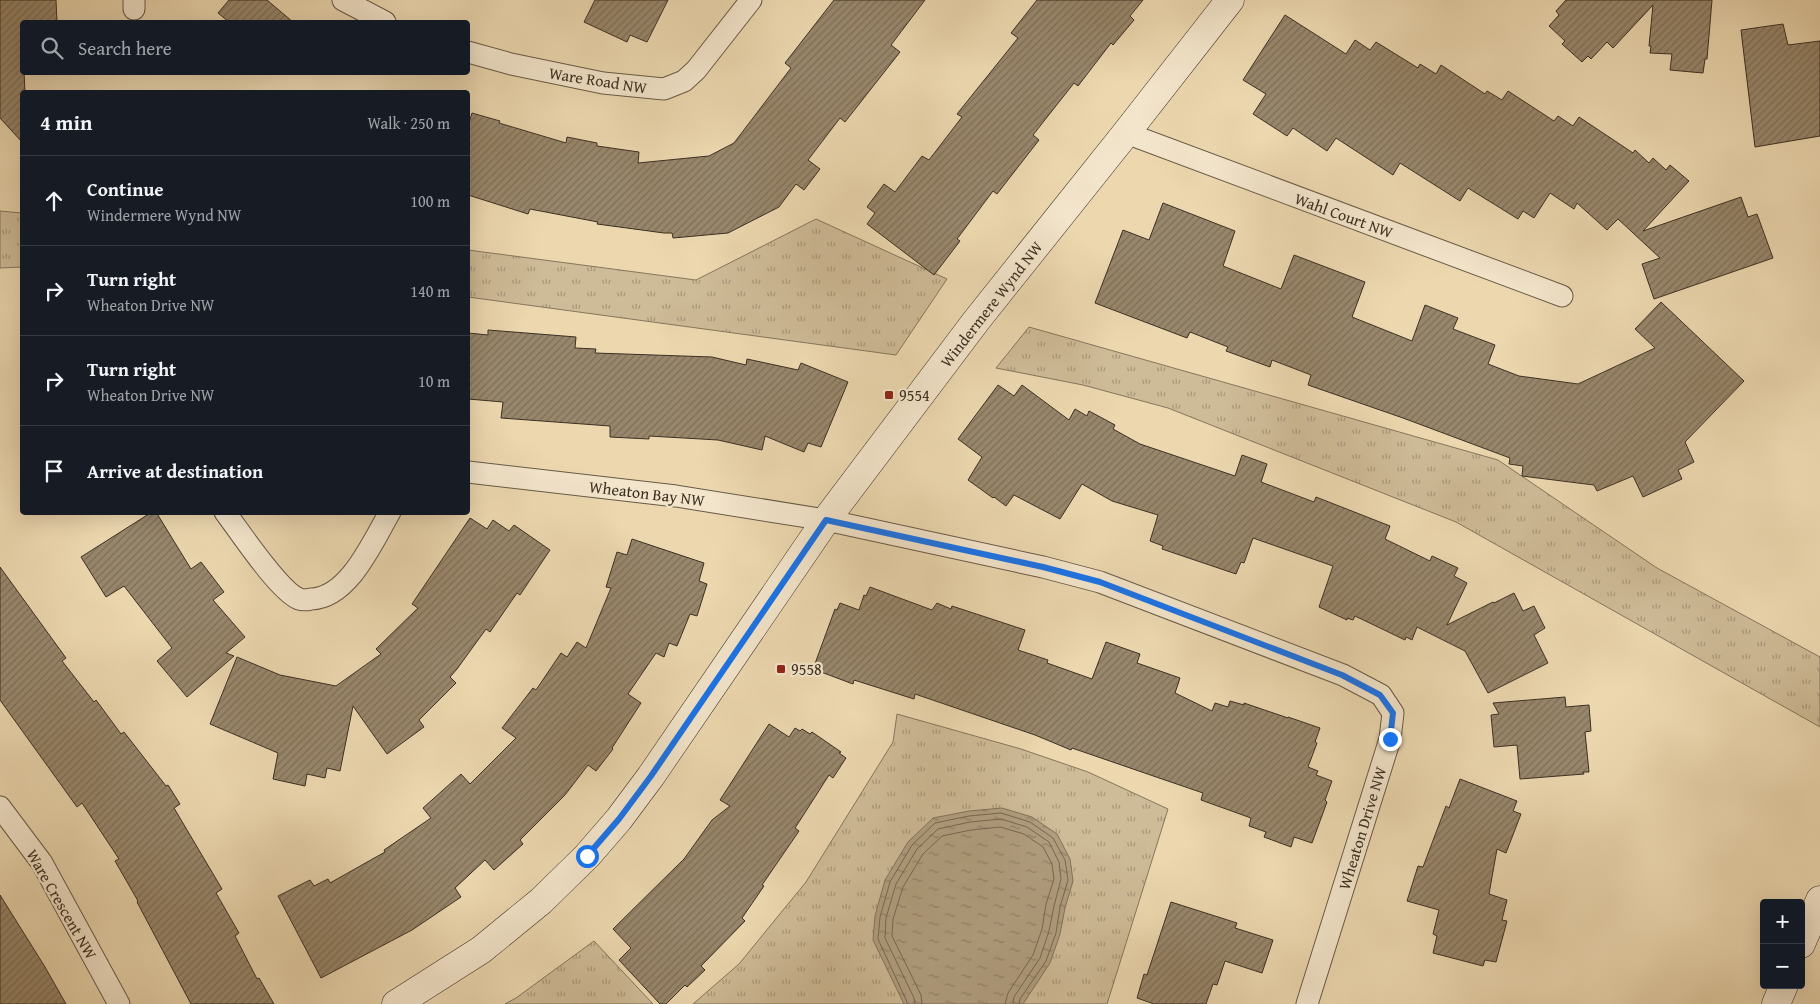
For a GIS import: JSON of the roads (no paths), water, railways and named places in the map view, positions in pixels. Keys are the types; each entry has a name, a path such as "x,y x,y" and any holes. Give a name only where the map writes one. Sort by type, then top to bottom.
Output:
{"street":[{"path":"343,0 380,20"},
{"name":"Ware Road NW","path":"470,53 511,64 603,83 664,89 684,81 696,70 751,0"},
{"name":"Windermere Wynd NW","path":"396,1004 481,950 541,901 587,856 619,819 651,776 826,520 976,321 1126,134 1230,0"},
{"name":"Wahl Court NW","path":"1126,134 1562,296"},
{"name":"Wheaton Bay NW","path":"470,472 676,496 826,520"},
{"path":"226,515 282,586 300,600 316,599 334,592 347,580 358,566 388,515"},
{"name":"Wheaton Drive NW","path":"826,520 1043,567 1100,582 1342,675 1380,695 1393,713 1390,739 1307,1004"},
{"name":"Ware Crescent NW","path":"0,807 42,863 119,1004"},
{"path":"1805,935 1820,900"},
{"path":"1776,1004 1782,989"}],"water":[{"path":"1002,808 1032,817 1057,834 1070,859 1073,881 1060,934 1050,963 1023,1004 904,1004 873,940 875,916 885,880 908,842 933,818 969,811"}],"place":[{"name":"9554","path":"889,395"},
{"name":"9558","path":"781,669"}]}
